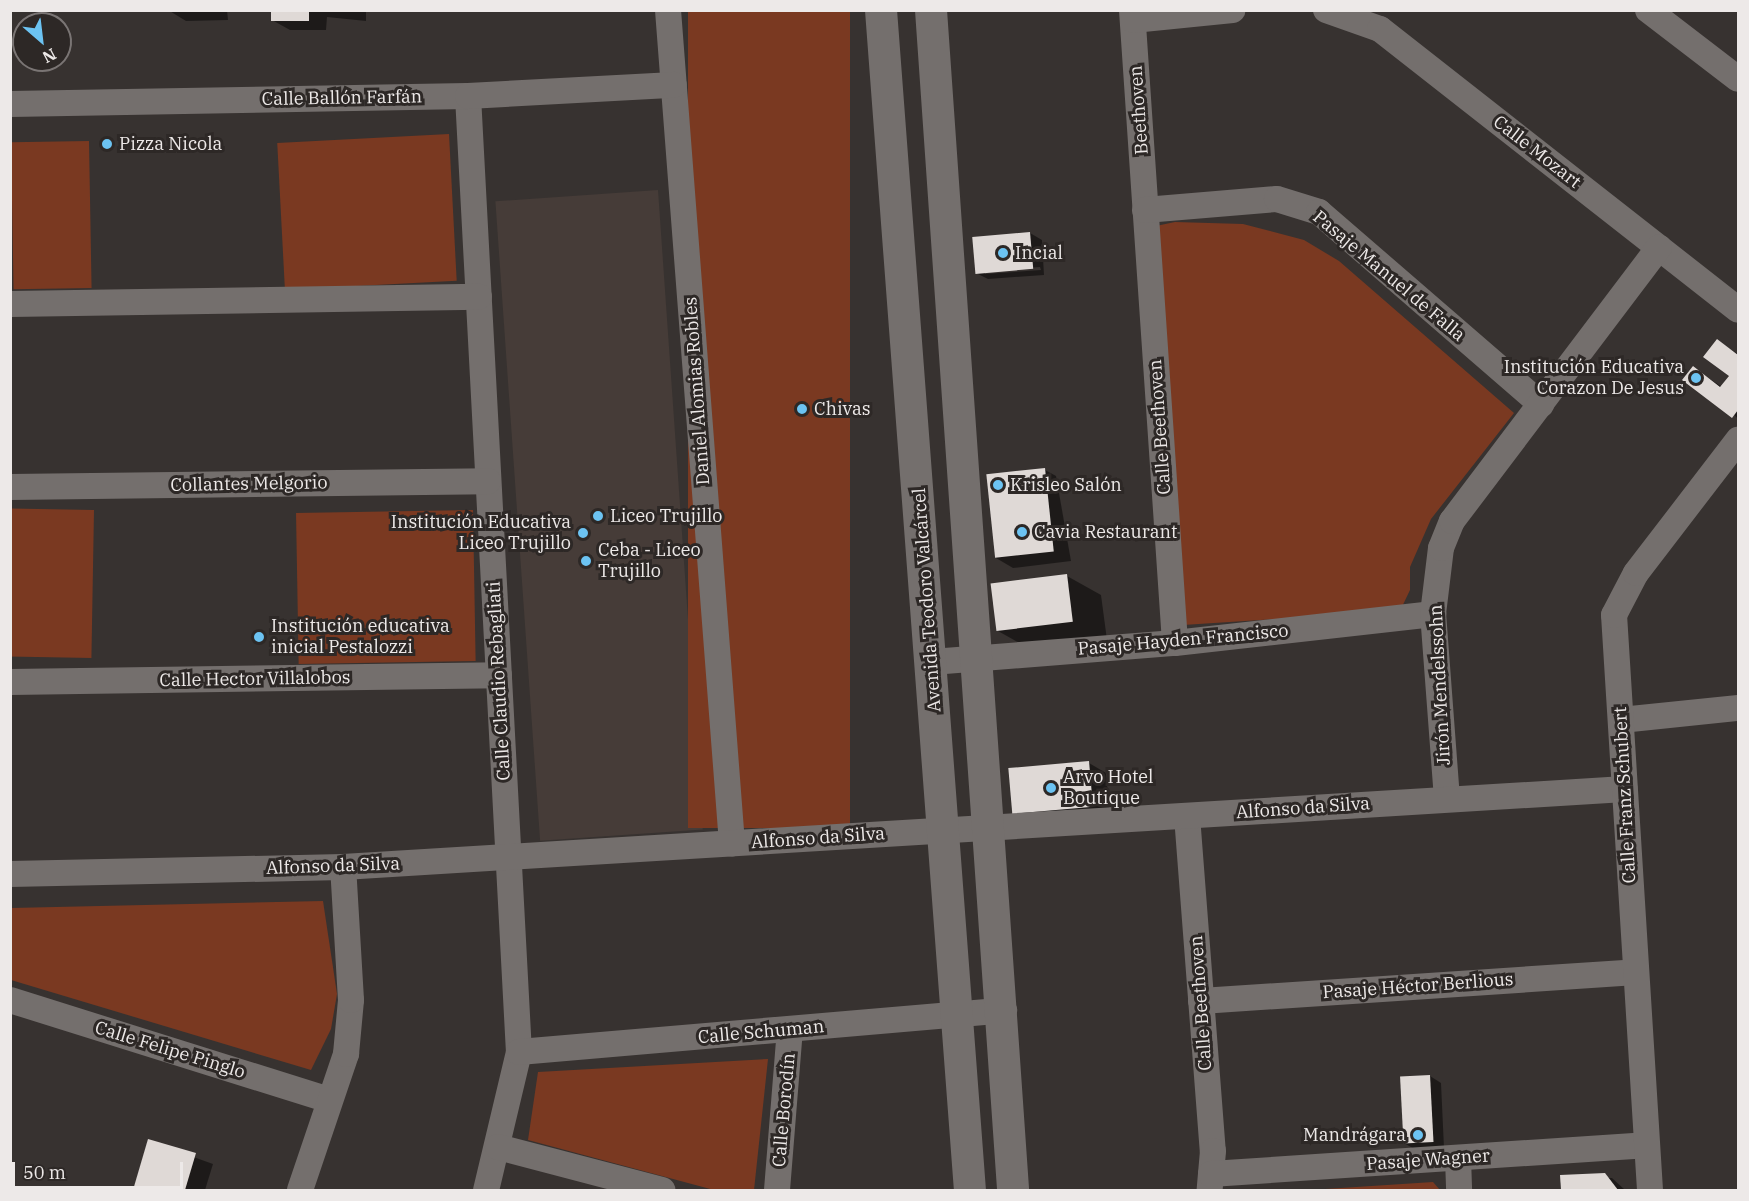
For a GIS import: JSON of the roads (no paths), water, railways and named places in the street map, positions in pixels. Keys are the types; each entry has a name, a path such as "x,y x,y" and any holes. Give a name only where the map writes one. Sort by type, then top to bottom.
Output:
{"street":[{"name":"Daniel Alomias Robles","path":"668,10 732,844"},
{"name":"Avenida Teodoro Valcárcel","path":"881,10 945,830 970,1191"},
{"path":"931,10 942,202 992,828 1014,1191"},
{"path":"1132,15 1233,10"},
{"name":"Calle Mozart","path":"1326,10 1380,28 1738,310"},
{"path":"1648,10 1738,79"},
{"name":"Beethoven","path":"1132,15 1145,210"},
{"name":"Calle Ballón Farfán","path":"10,104 468,96 674,85"},
{"name":"Calle Claudio Rebagliati","path":"468,96 519,1052 486,1191"},
{"name":"Pasaje Manuel de Falla","path":"1145,210 1277,199 1319,212 1541,404"},
{"path":"897,208 942,202"},
{"name":"Calle Beethoven","path":"1145,210 1175,643"},
{"name":"Jirón Mendelssohn","path":"1447,799 1433,614 1441,548 1452,521 1659,247"},
{"path":"10,304 479,297"},
{"name":"Calle Franz Schubert","path":"1650,1191 1645,1145 1614,615 1636,573 1738,440"},
{"name":"Collantes Melgorio","path":"10,487 488,481"},
{"name":"Pasaje Hayden Francisco","path":"932,662 1175,643 1433,614"},
{"name":"Calle Hector Villalobos","path":"10,682 499,675"},
{"path":"1621,720 1738,708"},
{"name":"Alfonso da Silva","path":"10,874 343,867 1625,789"},
{"name":"Calle Beethoven","path":"1187,816 1201,1000 1211,1183"},
{"path":"300,1191 346,1054 351,1000 343,867"},
{"name":"Pasaje Héctor Berlious","path":"1201,1000 1635,972"},
{"name":"Calle Felipe Pinglo","path":"10,1000 330,1100"},
{"name":"Calle Schuman","path":"519,1052 1004,1010"},
{"name":"Calle Borodín","path":"777,1191 790,1030"},
{"name":"Pasaje Wagner","path":"1211,1183 1458,1158 1645,1145"},
{"path":"498,1147 662,1191"},
{"path":"1458,1158 1459,1191"}],"place":[{"name":"Pizza Nicola","path":"107,144"},
{"name":"Incial","path":"1003,253"},
{"name":"Institución Educativa Corazon De Jesus","path":"1696,378"},
{"name":"Chivas","path":"802,409"},
{"name":"Krisleo Salón","path":"998,485"},
{"name":"Liceo Trujillo","path":"598,516"},
{"name":"Cavia Restaurant","path":"1022,532"},
{"name":"Institución Educativa Liceo Trujillo","path":"583,533"},
{"name":"Ceba - Liceo Trujillo","path":"586,561"},
{"name":"Institución educativa inicial Pestalozzi","path":"259,637"},
{"name":"Arvo Hotel Boutique","path":"1051,788"},
{"name":"Mandrágara","path":"1418,1135"}]}
